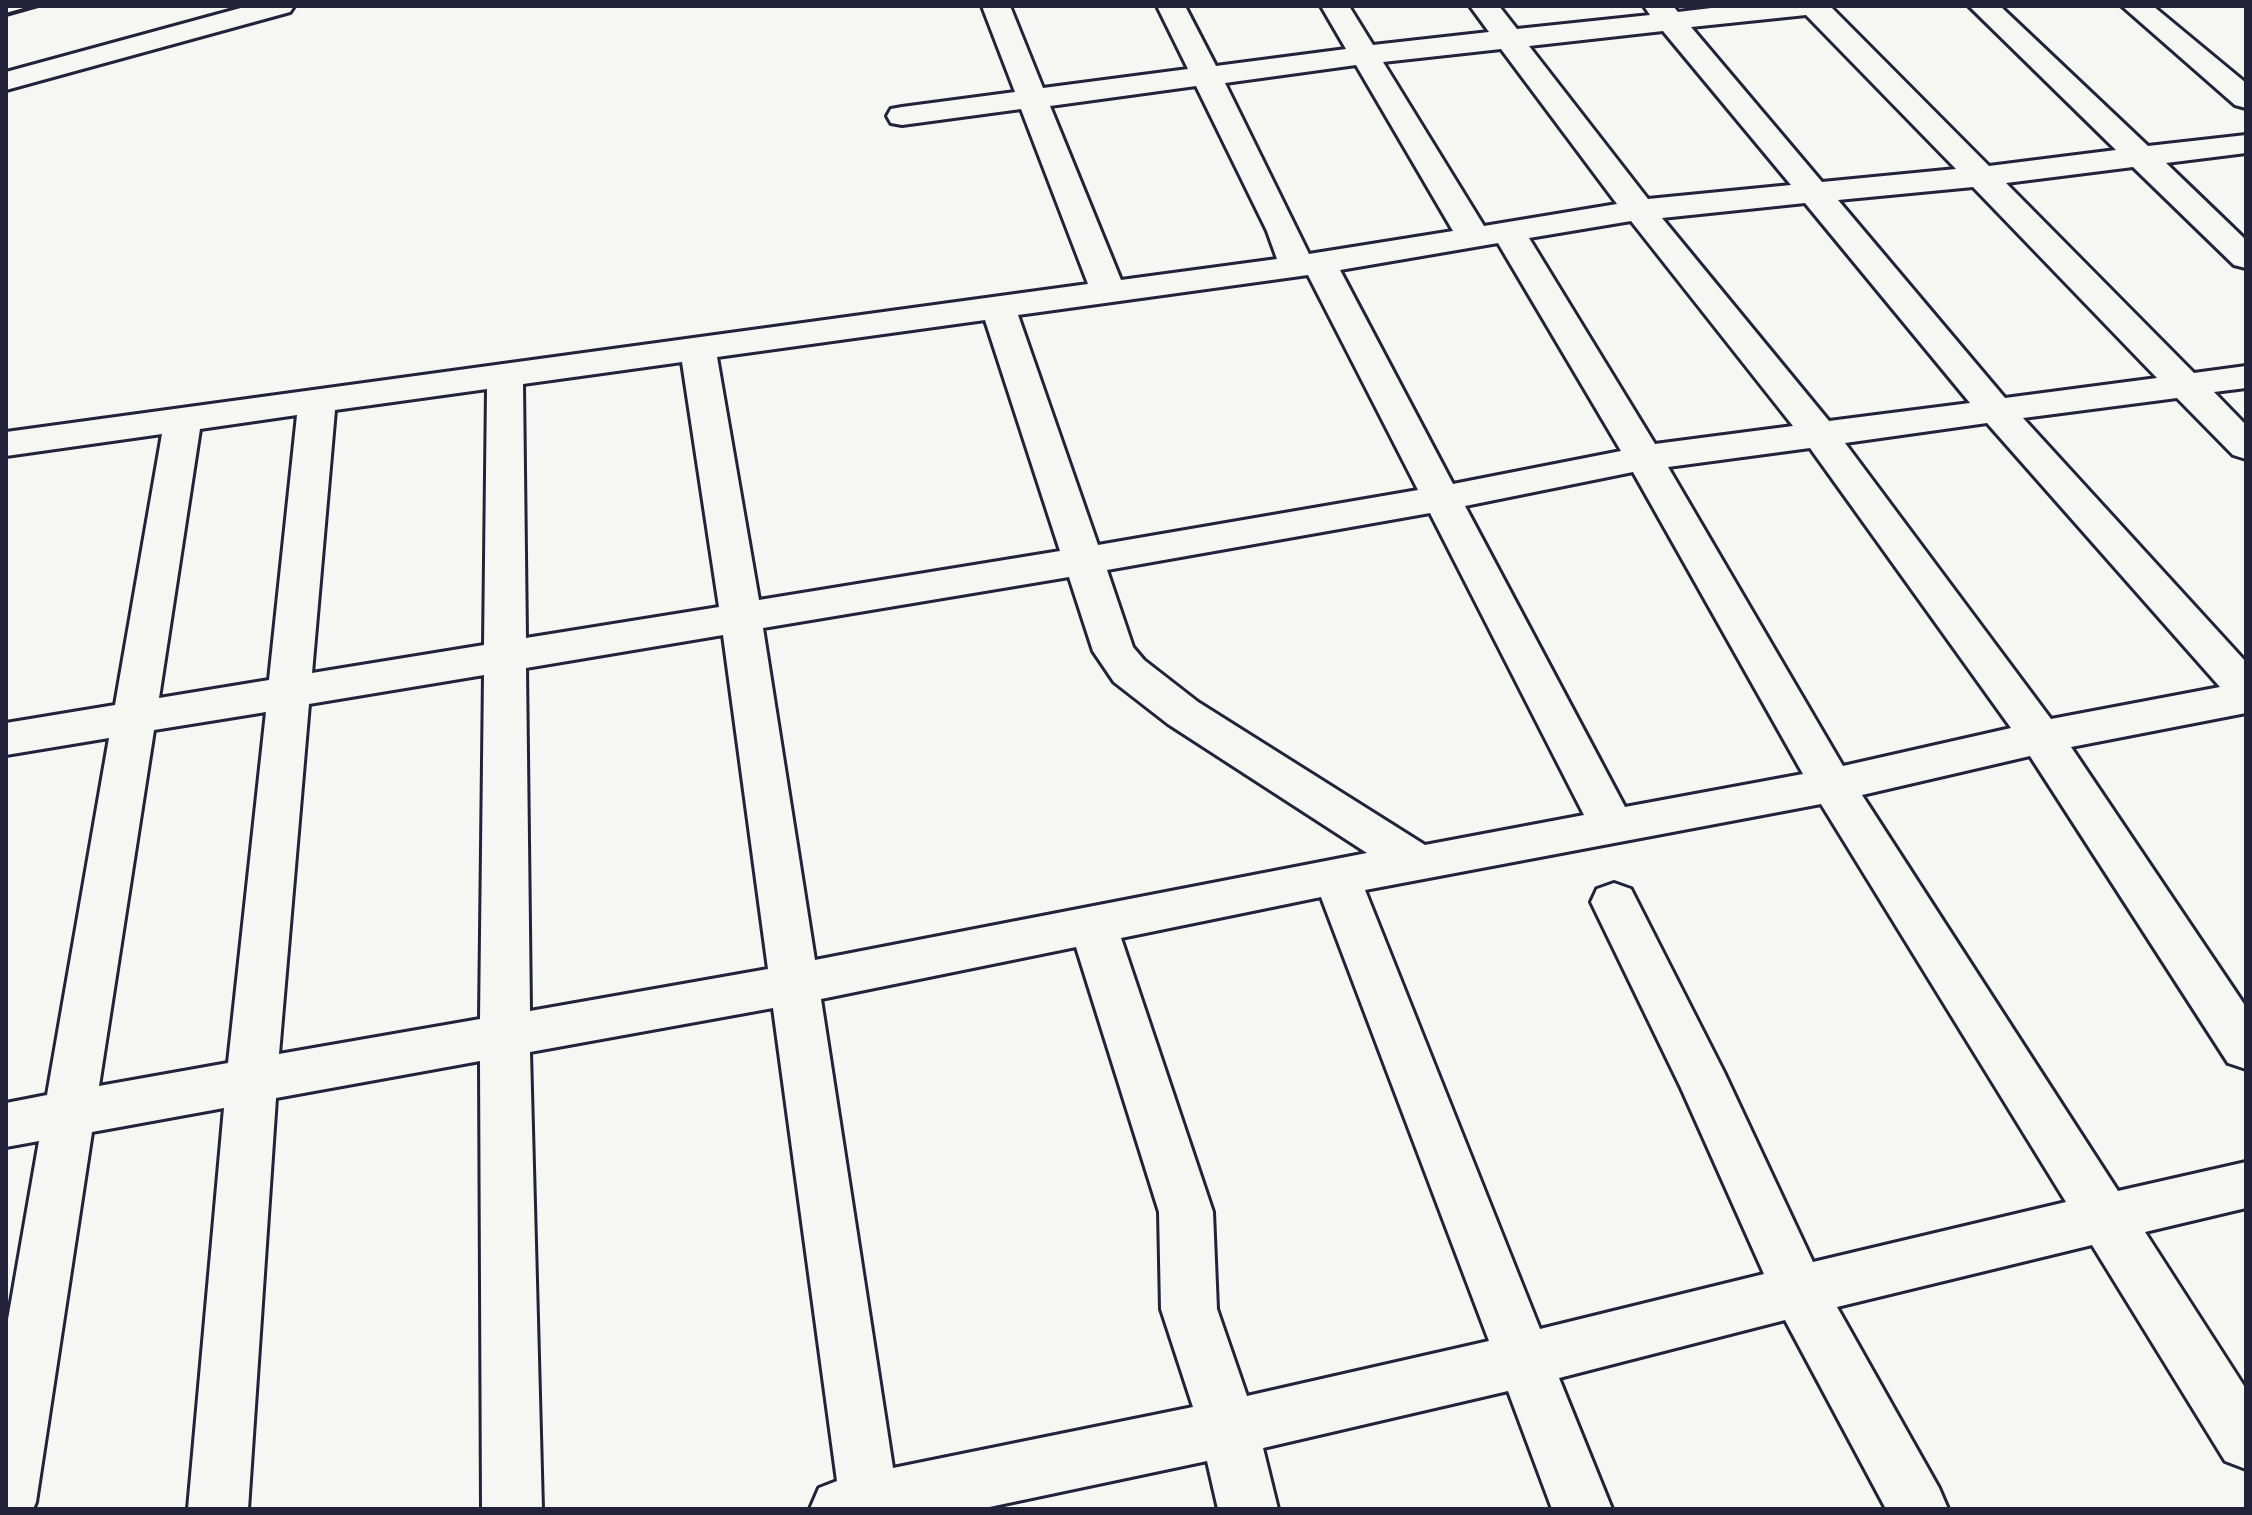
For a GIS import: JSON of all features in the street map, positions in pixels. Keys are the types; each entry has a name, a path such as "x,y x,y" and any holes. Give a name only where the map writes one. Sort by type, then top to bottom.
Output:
{"street":[{"path":"6,81 280,6"},
{"path":"996,6 1108,291"},
{"path":"1171,6 1284,231 1308,265 1444,498 1612,825"},
{"path":"1335,6 1365,55 1644,458 1832,785 2246,1441"},
{"path":"1484,6 1639,210 1820,435 2041,737 2246,1048"},
{"path":"902,116 1365,55 1509,41 1665,14 1806,6"},
{"path":"1814,6 2246,447"},
{"path":"1983,6 2246,258"},
{"path":"2136,6 2246,99"},
{"path":"1665,14 1998,413 2246,689"},
{"path":"6,444 1308,265 1639,210 1983,176 2246,144"},
{"path":"998,307 1114,651 1129,671 1183,713 1419,864"},
{"path":"698,348 794,984 859,1507 1229,1428 1524,1360 1800,1294 1926,1259 2246,1185"},
{"path":"505,374 508,656 505,1035 512,1509"},
{"path":"6,739 1084,561 1444,498 1644,458 1998,413 2246,377"},
{"path":"218,1509 252,1080 317,401"},
{"path":"6,1502 183,419"},
{"path":"6,1125 794,984 1336,876 1419,864 1832,785 2041,737 2246,698"},
{"path":"1336,876 1582,1509"},
{"path":"1614,902 1706,1087 1800,1294 1918,1509"},
{"path":"1093,926 1186,1212 1189,1309 1229,1428 1248,1509"}],"railway":[{"path":"6,15 38,6"}]}
